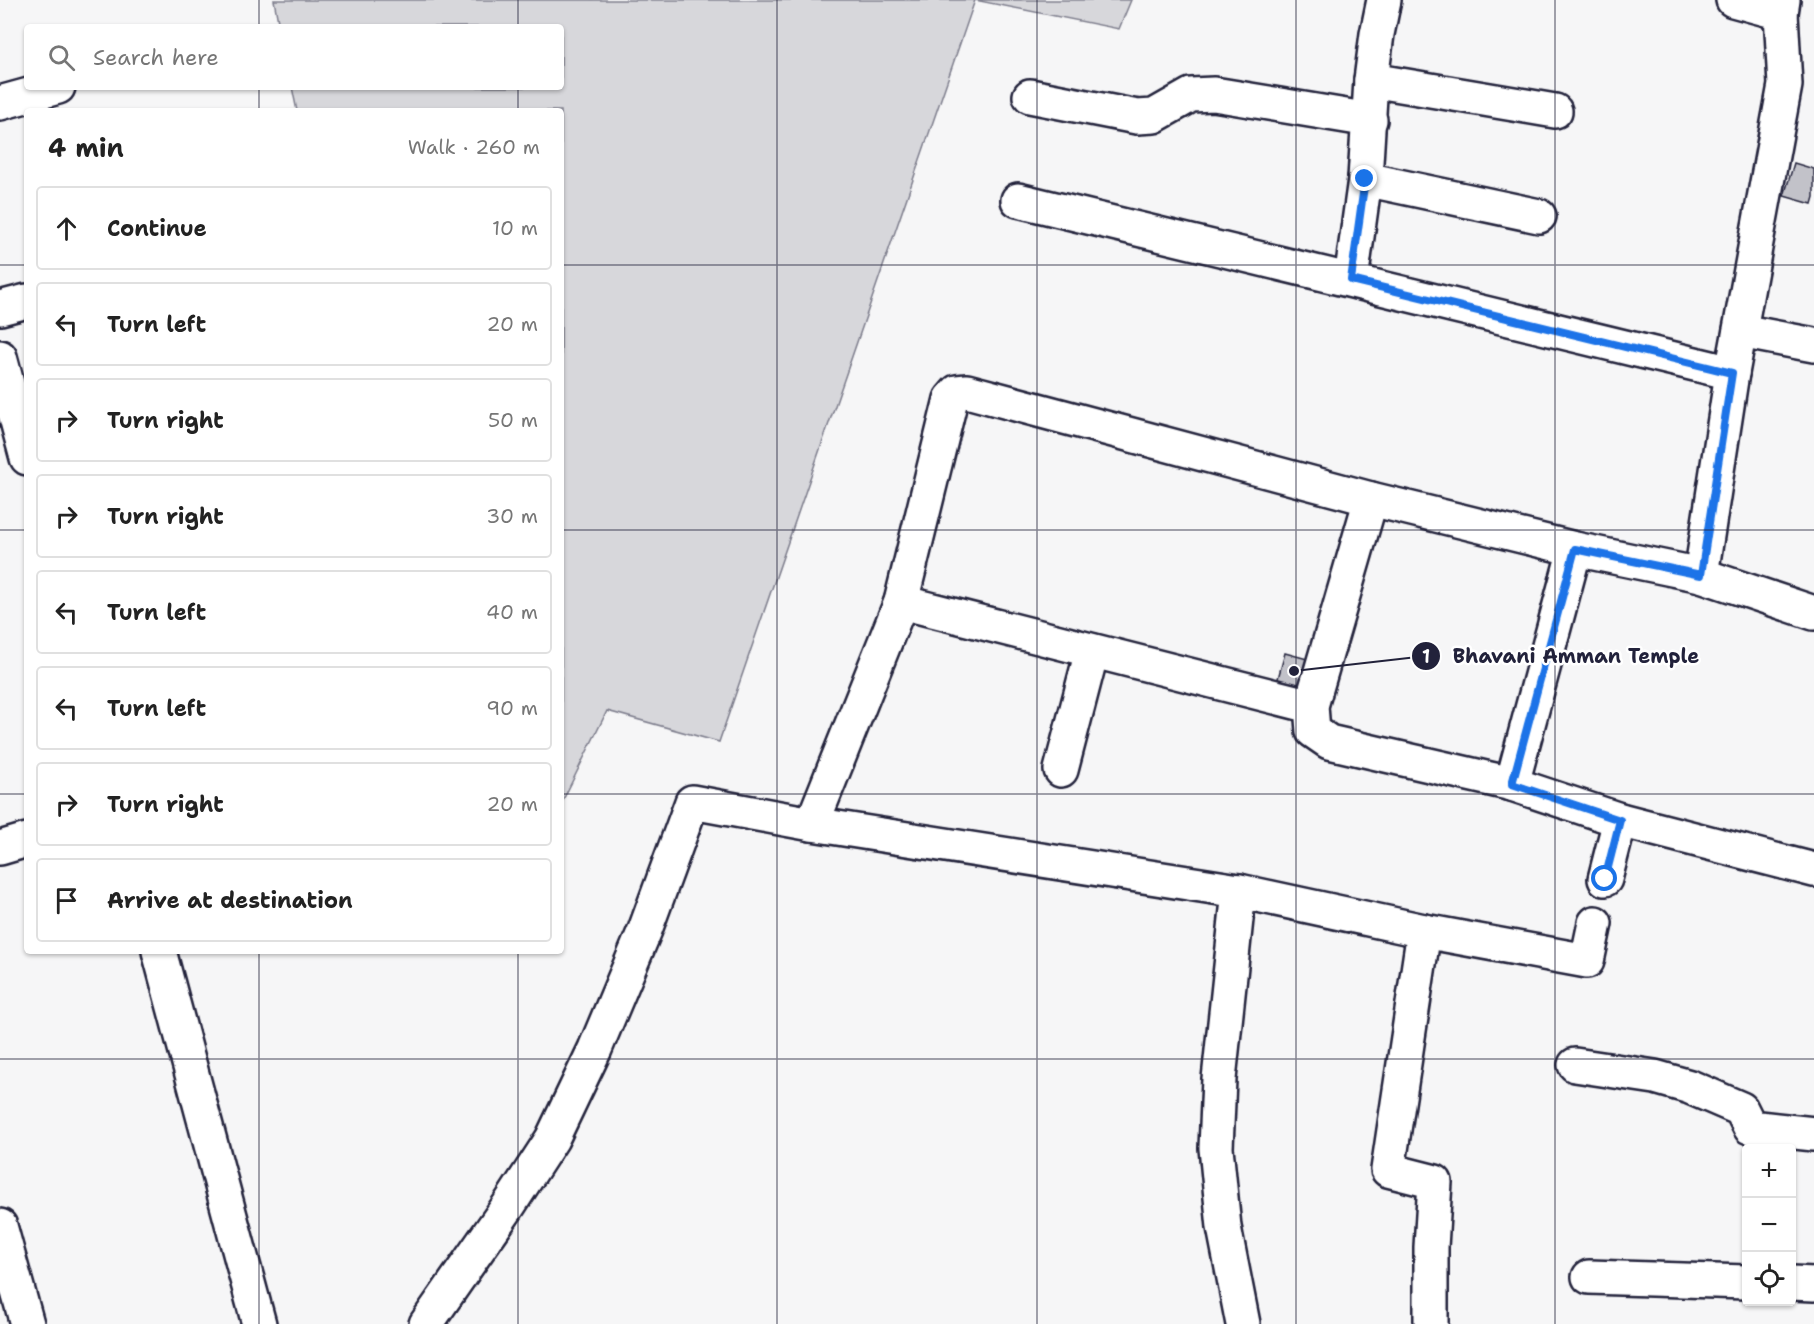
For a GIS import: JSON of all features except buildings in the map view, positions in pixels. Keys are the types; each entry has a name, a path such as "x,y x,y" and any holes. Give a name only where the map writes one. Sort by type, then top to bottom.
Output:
{"street":[{"path":"1351,280 1365,179 1371,80 1384,0"},
{"path":"1701,575 1740,331 1800,87 1782,6 1733,0"},
{"path":"1371,80 1555,111"},
{"path":"0,103 47,90"},
{"path":"1030,96 1137,117 1154,116 1191,95 1214,94 1370,120"},
{"path":"1365,179 1539,216"},
{"path":"1018,200 1732,373"},
{"path":"0,308 24,302"},
{"path":"1740,331 1814,345"},
{"path":"0,357 24,447"},
{"path":"812,824 902,602 951,399 957,392 967,391 1371,499 1575,549 1701,575 1814,613"},
{"path":"1371,499 1311,706 1313,731 1329,742 1512,784 1620,820 1814,870"},
{"path":"1512,784 1575,549"},
{"path":"902,602 1311,706"},
{"path":"1061,770 1092,651"},
{"path":"426,1324 510,1205 552,1139 595,1049 645,930 692,802 812,824 1239,891 1424,931 1587,961 1595,923"},
{"path":"1605,879 1620,820"},
{"path":"0,848 24,841"},
{"path":"1239,891 1219,1079 1216,1148 1224,1227 1243,1324"},
{"path":"1424,931 1388,1170 1435,1182 1431,1246 1431,1324"},
{"path":"160,954 259,1324"},
{"path":"1575,1065 1655,1077 1690,1087 1741,1110 1750,1127 1814,1134"},
{"path":"0,1226 27,1324"},
{"path":"1589,1276 1742,1282"},
{"path":"1796,1283 1814,1284"}],"shaded area":[{"path":"274,0 975,0 719,742 607,711 564,798 564,108 296,108 293,90 564,90 564,24 278,24"},
{"path":"975,0 1131,0 1119,29"}],"place":[{"name":"Bhavani Amman Temple","path":"1294,671"}],"route":[{"path":"1365,179 1351,280 1732,373 1701,575 1575,549 1512,784 1620,820 1605,879"}]}
